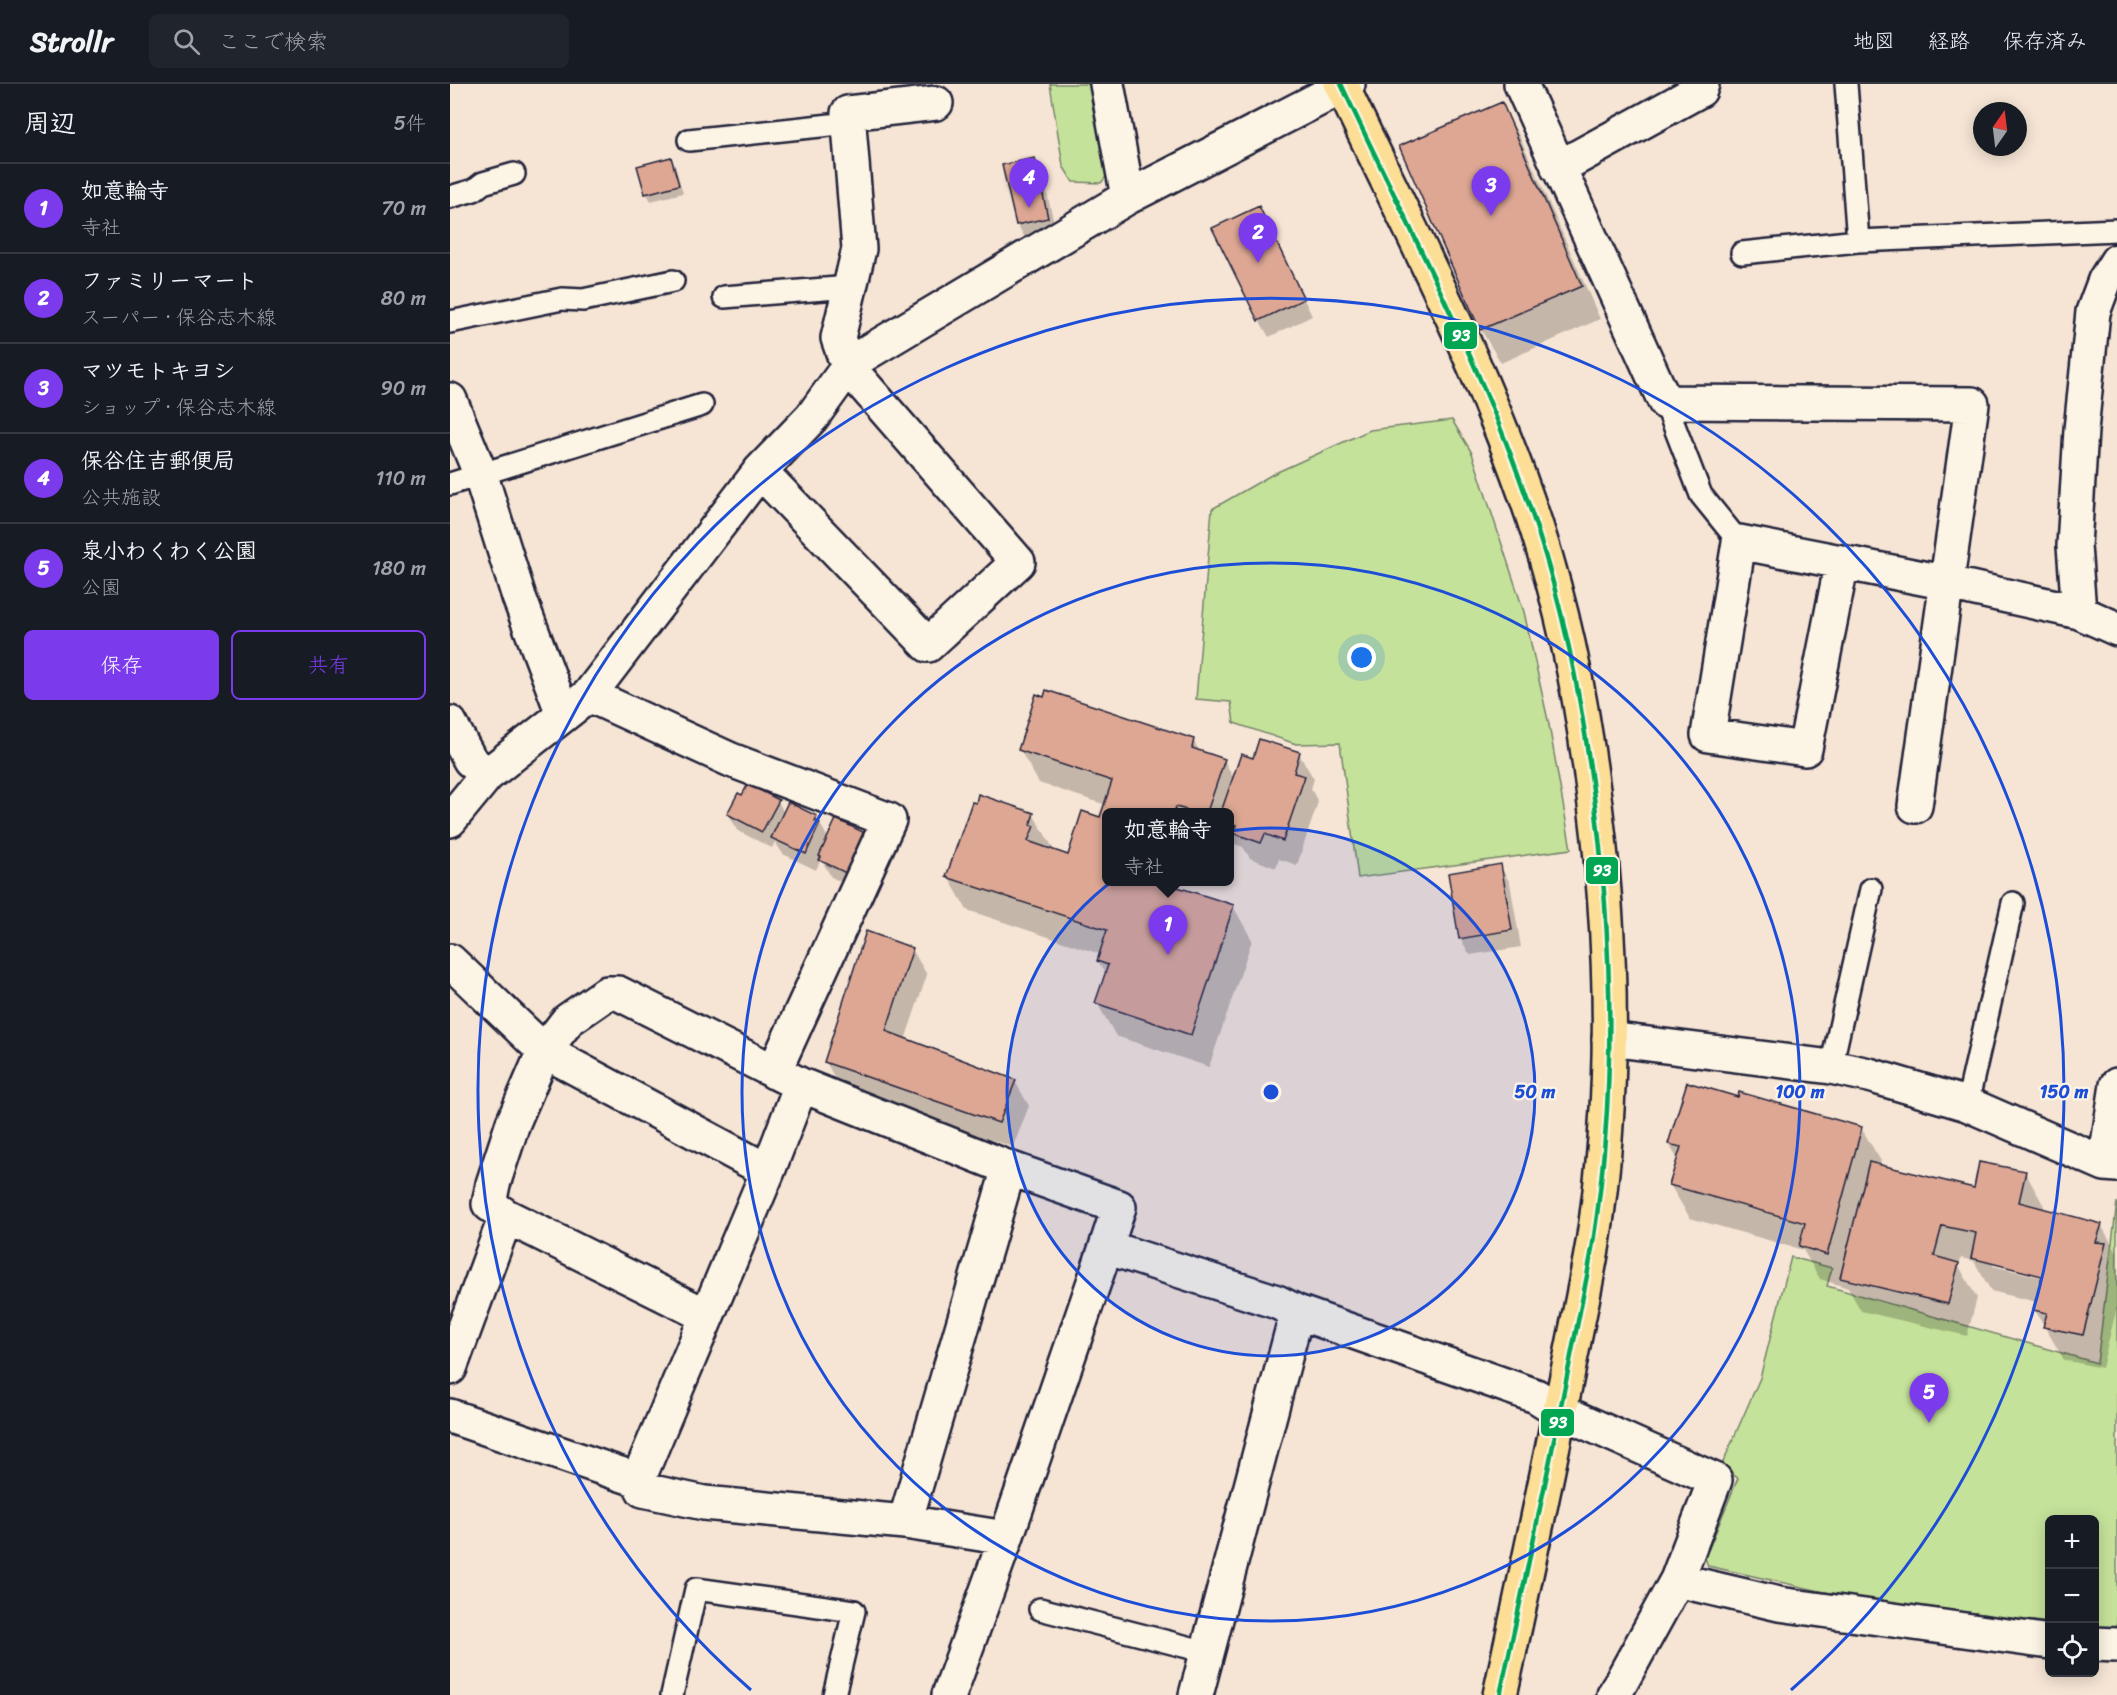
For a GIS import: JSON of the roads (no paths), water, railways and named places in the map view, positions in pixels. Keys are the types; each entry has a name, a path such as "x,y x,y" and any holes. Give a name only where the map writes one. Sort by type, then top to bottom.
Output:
{"main road":[{"path":"1344,85 1499,421 1537,528 1570,650 1599,831 1608,936 1609,1080 1593,1243 1500,1695"}],"street":[{"path":"1107,84 1128,197"},
{"path":"1521,84 1665,402 1972,404 1915,806"},
{"path":"1558,168 1700,90 1702,84"},
{"path":"450,820 487,774 576,705 760,471 812,417 848,367 865,354 1128,197 1344,85"},
{"path":"760,471 928,645 1018,562 848,367 838,338 860,249 848,113 936,103"},
{"path":"2079,612 2074,546 2081,430 2093,312 2113,274"},
{"path":"450,400 465,478 519,597 576,705 731,760 889,820 787,1078 768,1171 638,1480"},
{"path":"1842,562 1805,749 1708,735 1739,542 1842,562 1948,583 2079,612 2117,629"},
{"path":"450,723 470,760 487,774"},
{"path":"450,961 544,1051 768,1171"},
{"path":"707,1316 506,1216 489,1204 493,1184 513,1123 544,1051 568,1020 607,993 618,993 787,1078 1009,1168 1119,1207 1006,1538 949,1695"},
{"path":"1608,1039 1831,1067 1869,1075 1967,1104 2111,1164 2117,1085"},
{"path":"905,1522 1009,1168"},
{"path":"450,1368 506,1216"},
{"path":"1106,1247 1277,1302 1297,1312 1536,1396 1560,1411 1715,1480 1677,1580 1614,1695"},
{"path":"1196,1695 1297,1312"},
{"path":"450,1416 638,1480 643,1490 704,1503 905,1522 1006,1538"},
{"path":"1677,1580 1779,1604 2045,1641"},
{"path":"2099,1644 2117,1645"}],"lane":[{"path":"1846,84 1858,241"},
{"path":"689,140 849,123"},
{"path":"450,198 474,190 483,183 514,174"},
{"path":"1742,253 1858,241 2117,230"},
{"path":"450,322 562,298 583,300 674,281"},
{"path":"724,297 850,287"},
{"path":"1665,402 1701,495 1739,542"},
{"path":"465,478 702,405"},
{"path":"1831,1067 1871,889"},
{"path":"1967,1104 2013,903"},
{"path":"672,1695 696,1589 854,1611 834,1695"},
{"path":"1040,1609 1207,1652"}],"place":[{"name":"保谷住吉郵便局","path":"1029,208"},
{"name":"マツモトキヨシ","path":"1491,216"},
{"name":"ファミリーマート","path":"1258,263"},
{"name":"如意輪寺","path":"1168,955"},
{"name":"泉小わくわく公園","path":"1929,1423"}]}
